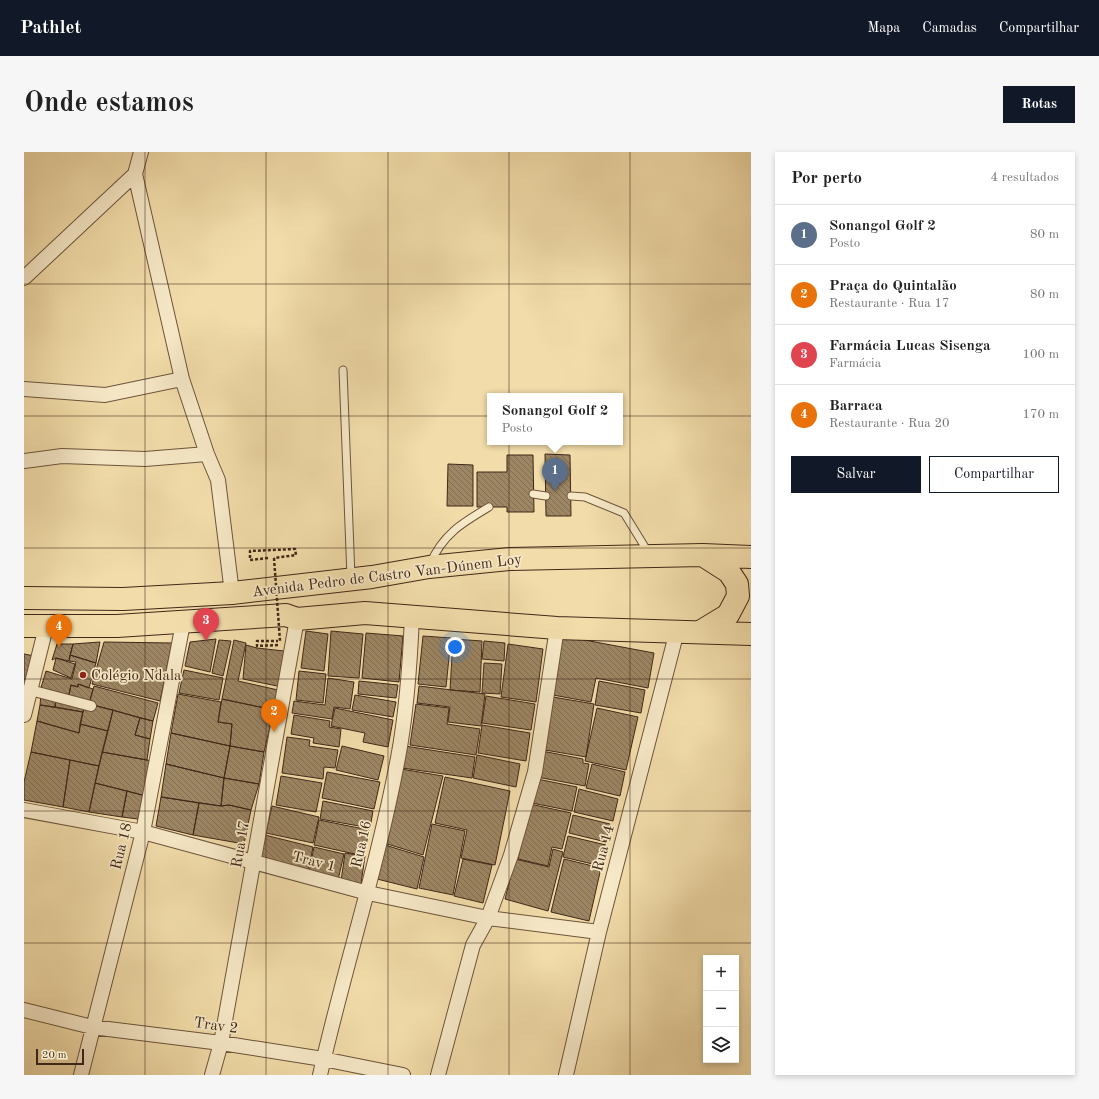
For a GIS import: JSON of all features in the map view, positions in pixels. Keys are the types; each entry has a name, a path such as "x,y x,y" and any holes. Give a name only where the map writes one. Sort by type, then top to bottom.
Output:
{"highway":[{"name":"Avenida Pedro de Castro Van-Dúnem Loy","path":"24,598 123,599 232,593 510,559 703,555 751,557"},
{"path":"700,632 728,615 738,596 737,584 729,572 703,555"},
{"name":"Avenida Pedro de Castro Van-Dúnem Loy","path":"24,626 46,627 183,623 286,615 297,619 365,613 556,628 677,630 751,634"}],"street":[{"path":"141,152 135,174 182,378 207,454 215,470 220,491 232,593"},
{"path":"24,278 135,174"},
{"path":"24,389 105,395 182,378"},
{"path":"24,461 62,456 145,459 207,454"},
{"name":"Rua 16","path":"320,1075 323,1058 368,893 398,757 409,678 412,616"},
{"name":"Rua 17","path":"212,1075 221,1042 297,619"},
{"name":"Rua 18","path":"81,1075 92,1027 143,832 183,623"},
{"path":"24,715 46,627"},
{"path":"438,1075 473,945 488,918 511,855 535,772 556,628"},
{"name":"Rua 14","path":"566,1075 599,932 677,630"},
{"path":"30,690 92,706"},
{"name":"Trav 1","path":"24,810 143,832 254,864 368,893 488,918 599,932"},
{"name":"Trav 2","path":"24,1010 92,1027 221,1042 323,1058 403,1075"}],"lane":[{"path":"343,370 351,579"},
{"path":"534,494 546,496"},
{"path":"571,496 585,497 624,513 650,556"},
{"path":"429,568 436,550 446,537 464,522 489,507"}],"path":[{"path":"268,558 250,560 250,551 295,549 296,555 274,558 280,641"}],"building":[{"path":"545,454 570,455 571,516 546,516"},
{"path":"507,455 533,455 534,512 507,512 507,507 477,507 477,472 507,472"},
{"path":"448,464 473,465 473,506 447,506"},
{"path":"306,631 328,634 324,671 301,668"},
{"path":"331,631 363,634 359,678 328,676"},
{"path":"366,633 403,636 399,682 362,678"},
{"path":"423,636 451,638 446,687 418,684"},
{"path":"563,636 654,653 648,688 596,678 591,702 553,695"},
{"path":"216,639 210,672 185,666 190,642"},
{"path":"453,639 482,641 480,692 450,690"},
{"path":"219,640 231,641 223,676 212,673"},
{"path":"234,640 246,643 238,681 278,690 274,710 222,699"},
{"path":"484,641 505,643 504,661 482,659"},
{"path":"100,642 96,663 70,655 73,644"},
{"path":"104,642 172,643 160,701 92,684"},
{"path":"57,644 73,644 69,661 56,658 52,660"},
{"path":"508,644 543,649 536,702 501,697"},
{"path":"246,645 257,648 284,651 282,687 243,679"},
{"path":"24,654 34,656 30,682 24,680"},
{"name":"Colégio Ndala","path":"70,655 96,663 89,688 78,684 78,687 71,685 68,699 40,691 46,671 72,679 76,662 69,661"},
{"path":"56,658 75,664 71,678 53,670"},
{"path":"484,663 502,664 500,694 482,693"},
{"path":"184,670 223,678 219,700 179,693"},
{"path":"299,671 326,674 323,703 296,700"},
{"path":"328,678 354,682 350,709 334,707 332,719 292,713 294,701 325,705"},
{"path":"359,681 398,685 396,698 358,694"},
{"path":"599,681 645,690 641,713 595,705"},
{"path":"78,684 93,689 89,704 68,699 71,685 78,687"},
{"path":"94,686 158,703 153,721 89,704"},
{"path":"419,686 485,694 481,726 448,722 450,707 417,703"},
{"path":"41,694 56,698 55,707 40,705"},
{"path":"178,694 221,702 218,722 232,724 230,746 171,733"},
{"path":"355,695 396,702 393,717 352,710"},
{"path":"486,696 535,704 531,730 482,723"},
{"path":"553,697 594,704 586,757 545,750"},
{"path":"56,698 85,706 83,712 55,707"},
{"path":"222,699 274,710 264,752 230,746 232,724 218,722"},
{"path":"85,703 113,710 108,731 80,724"},
{"path":"416,704 449,708 447,724 480,729 476,755 410,745"},
{"path":"40,705 83,712 79,733 37,721"},
{"path":"335,708 393,720 388,747 363,742 365,733 331,726"},
{"path":"597,708 638,717 626,770 585,761"},
{"path":"113,710 140,718 135,735 150,739 147,760 102,752"},
{"path":"294,715 330,721 329,727 341,729 339,747 313,743 314,738 291,734"},
{"path":"140,718 153,721 150,739 135,735"},
{"path":"37,721 79,733 80,724 108,731 99,766 31,752"},
{"path":"482,725 530,733 526,761 478,753"},
{"path":"171,733 230,746 224,778 166,764"},
{"path":"287,737 310,740 309,746 338,750 335,768 324,767 323,779 282,773"},
{"path":"230,746 264,752 259,784 224,778"},
{"path":"342,746 384,756 378,780 336,770"},
{"path":"405,746 475,757 472,778 402,768"},
{"path":"542,751 583,759 583,763 589,764 585,786 537,777"},
{"path":"31,752 70,760 63,807 24,800 24,782"},
{"path":"102,752 152,761 146,796 95,783"},
{"path":"477,755 520,764 516,787 473,778"},
{"path":"70,760 99,766 89,812 63,807"},
{"path":"166,764 224,778 221,806 161,797"},
{"path":"592,764 625,772 620,796 586,788"},
{"path":"401,769 443,776 423,855 384,843"},
{"path":"327,772 380,782 374,809 322,798"},
{"path":"281,776 322,783 316,812 276,805"},
{"path":"445,777 510,791 495,865 461,858 467,830 435,823"},
{"path":"224,778 259,784 251,810 229,805 221,806"},
{"path":"537,779 577,787 572,811 532,803"},
{"path":"95,783 127,791 122,817 89,812"},
{"path":"579,789 618,799 613,821 574,812"},
{"path":"127,791 146,796 138,819 122,817"},
{"path":"161,797 199,803 193,835 156,826"},
{"path":"323,801 373,811 370,828 320,819"},
{"path":"199,803 221,806 229,805 251,810 244,844 193,835"},
{"path":"530,804 571,813 562,849 552,847 548,866 518,859"},
{"path":"272,806 319,817 313,843 266,833"},
{"path":"573,815 610,824 606,842 569,833"},
{"path":"319,820 369,830 364,856 314,845"},
{"path":"432,824 465,831 453,895 419,888"},
{"path":"265,835 313,847 308,872 260,860"},
{"path":"568,836 606,845 601,866 563,857"},
{"path":"385,845 424,857 417,889 377,879"},
{"path":"314,847 344,854 338,880 309,873"},
{"path":"553,849 563,852 548,911 505,899 515,859 549,867"},
{"path":"345,853 365,856 361,884 341,881"},
{"path":"463,859 492,865 483,903 454,896"},
{"path":"564,859 601,868 589,921 551,912"}],"place":[{"name":"Sonangol Golf 2","path":"555,491"},
{"name":"Farmácia Lucas Sisenga","path":"206,641"},
{"name":"Barraca","path":"59,647"},
{"name":"Colégio Ndala","path":"83,675"},
{"name":"Praça do Quintalão","path":"274,732"}]}
